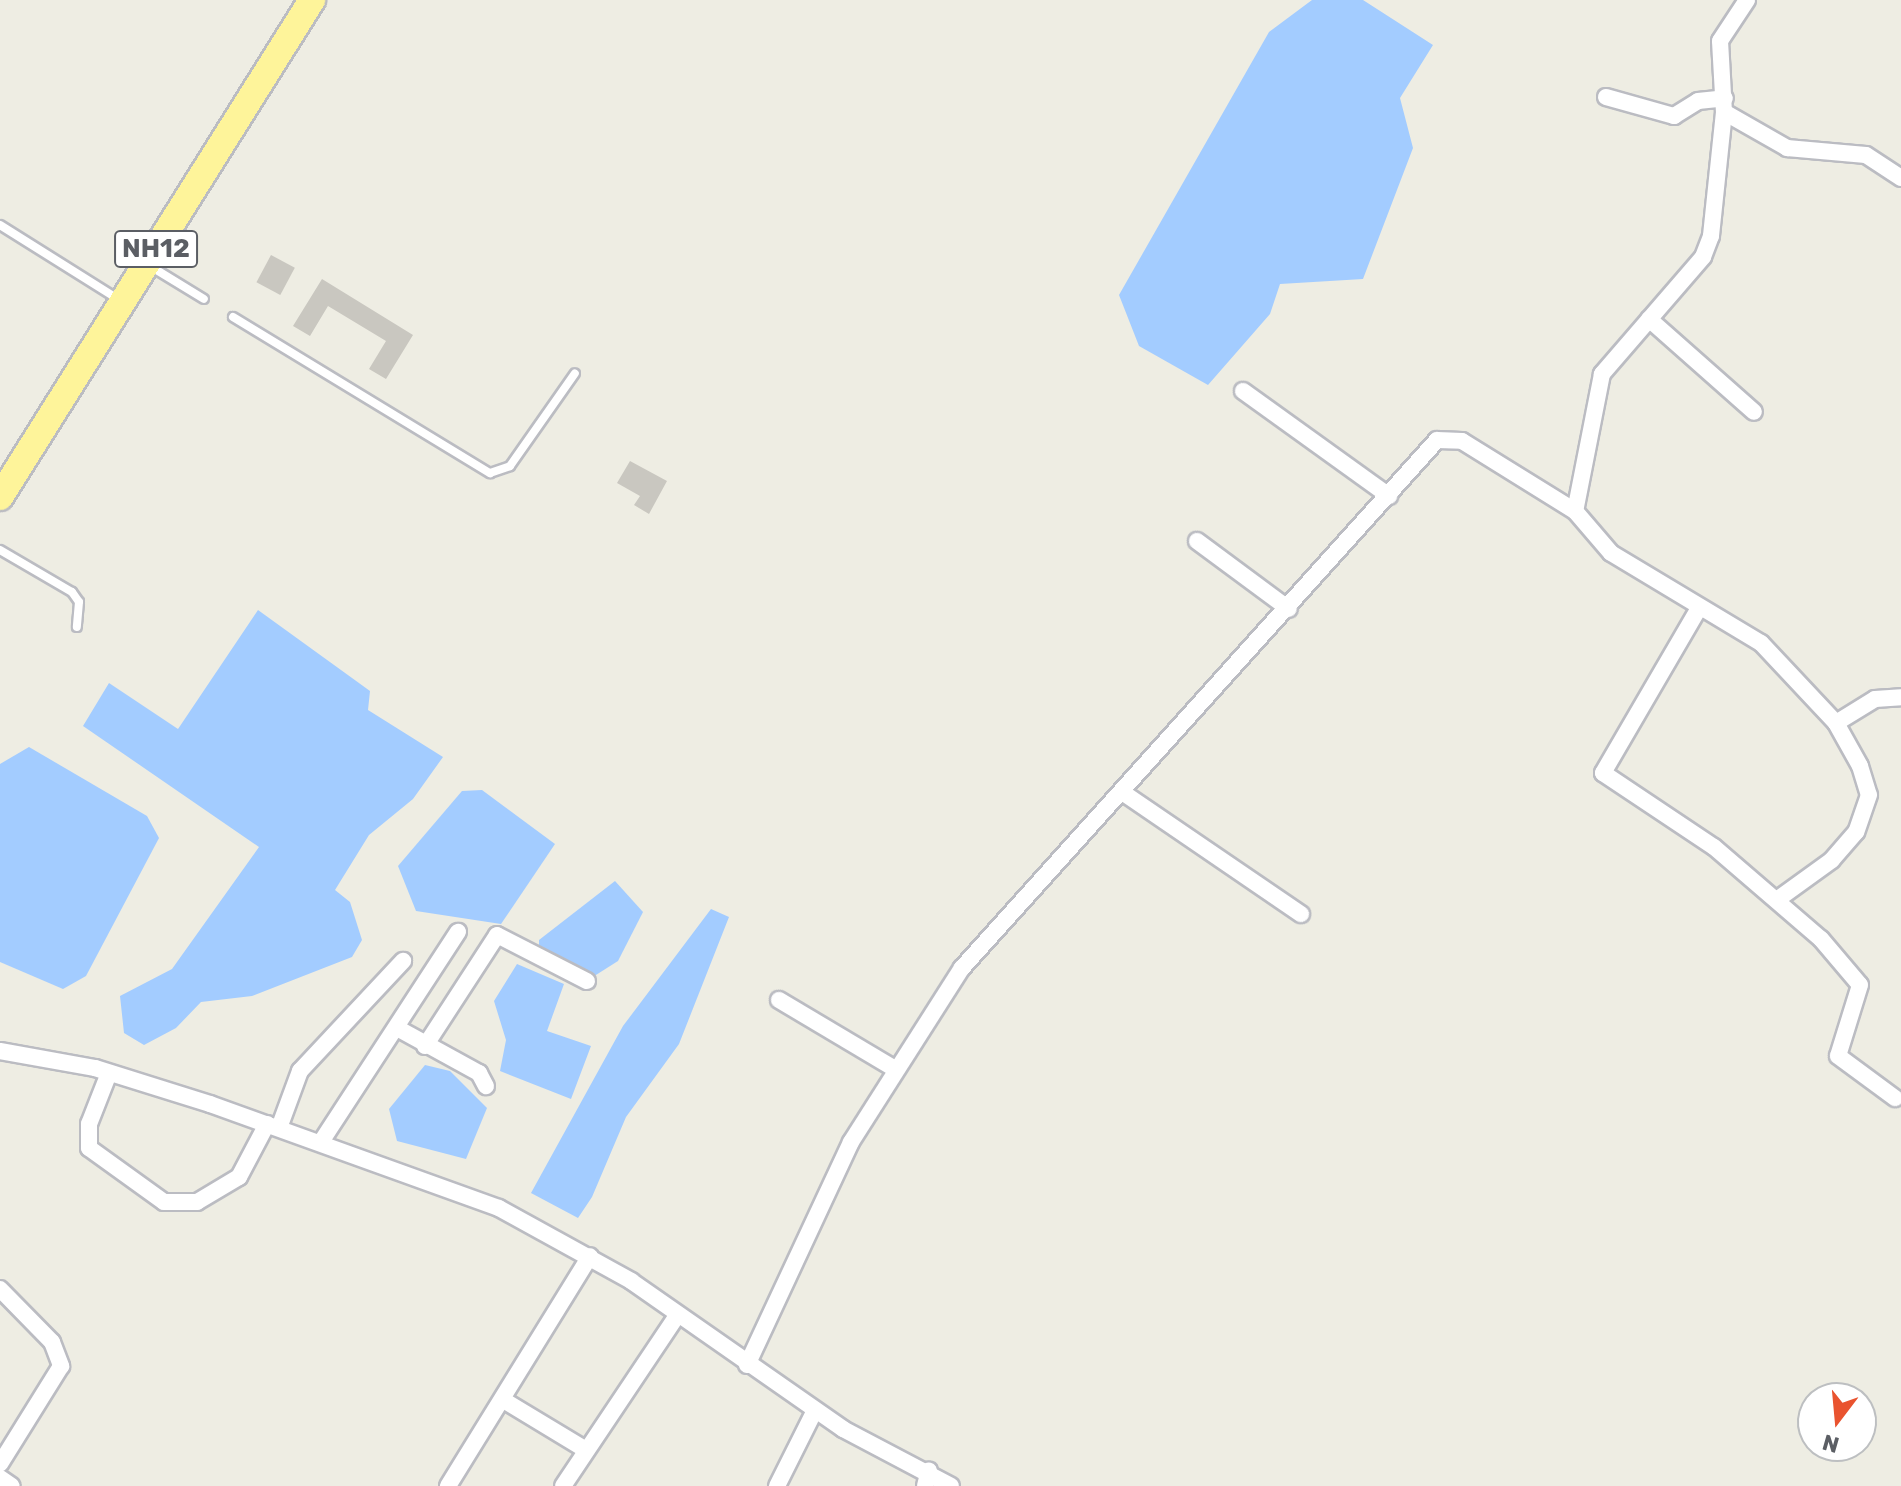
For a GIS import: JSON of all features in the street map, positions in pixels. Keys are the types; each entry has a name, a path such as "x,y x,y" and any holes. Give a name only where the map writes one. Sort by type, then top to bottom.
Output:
{"highway":[{"name":"NH12","path":"0,497 312,0"}],"street":[{"path":"1575,511 1602,374 1703,257 1711,236 1724,105 1720,41 1747,0"},
{"path":"1606,97 1674,116 1698,101 1724,105 1795,151 1866,155 1901,178"},
{"path":"1649,319 1754,412"},
{"path":"1243,391 1389,496"},
{"path":"747,1365 844,1156 895,1069 962,968 1125,794 1437,440 1450,437 1575,511 1611,553 1761,643 1836,723 1866,780 1865,808 1847,845 1778,899"},
{"path":"1197,541 1289,609"},
{"path":"1699,608 1603,773 1778,899 1860,985 1838,1056 1895,1098"},
{"path":"1836,723 1875,699 1901,697"},
{"path":"1125,794 1301,914"},
{"path":"321,1142 458,932"},
{"path":"425,1046 497,935 587,981"},
{"path":"109,1073 89,1124 89,1148 164,1202 197,1202 239,1177 273,1126 300,1071 403,961"},
{"path":"779,1000 895,1069"},
{"path":"397,1028 479,1073 486,1086"},
{"path":"0,1052 109,1073 321,1142 499,1208 590,1256 815,1410 927,1478 951,1486"},
{"path":"448,1486 505,1401 590,1256"},
{"path":"0,1289 52,1342 61,1366 0,1464"},
{"path":"563,1486 676,1317"},
{"path":"505,1401 586,1450"},
{"path":"777,1486 815,1410"},
{"path":"0,1478 12,1486"}],"lane":[{"path":"0,225 123,302"},
{"path":"146,264 204,299"},
{"path":"233,317 490,473 510,466 575,373"},
{"path":"0,550 72,592 77,627"}],"water":[{"path":"1312,0 1363,0 1433,45 1400,98 1413,148 1363,279 1280,284 1270,314 1208,385 1139,346 1119,295 1269,32"},
{"path":"258,610 370,691 368,710 443,757 413,799 369,835 335,890 350,902 362,940 352,957 252,996 201,1002 176,1028 144,1045 124,1033 120,996 172,969 259,847 83,726 109,683 178,729"},
{"path":"29,747 147,816 159,838 86,976 63,989 0,962 0,764"},
{"path":"482,790 555,844 501,924 416,911 398,866 462,791"},
{"path":"615,881 643,912 618,961 588,980 539,957 539,940"},
{"path":"711,909 729,917 679,1044 626,1117 592,1197 578,1218 531,1193 623,1026"},
{"path":"517,964 564,984 547,1031 591,1046 571,1099 500,1071 506,1040 494,1001"},
{"path":"425,1065 450,1071 487,1108 466,1159 397,1141 389,1109"}],"building":[{"path":"271,255 295,268 280,295 256,282"},
{"path":"322,279 413,335 386,379 369,369 386,341 328,306 310,336 293,326"},
{"path":"630,461 667,481 649,514 634,505 640,496 617,483"}]}
